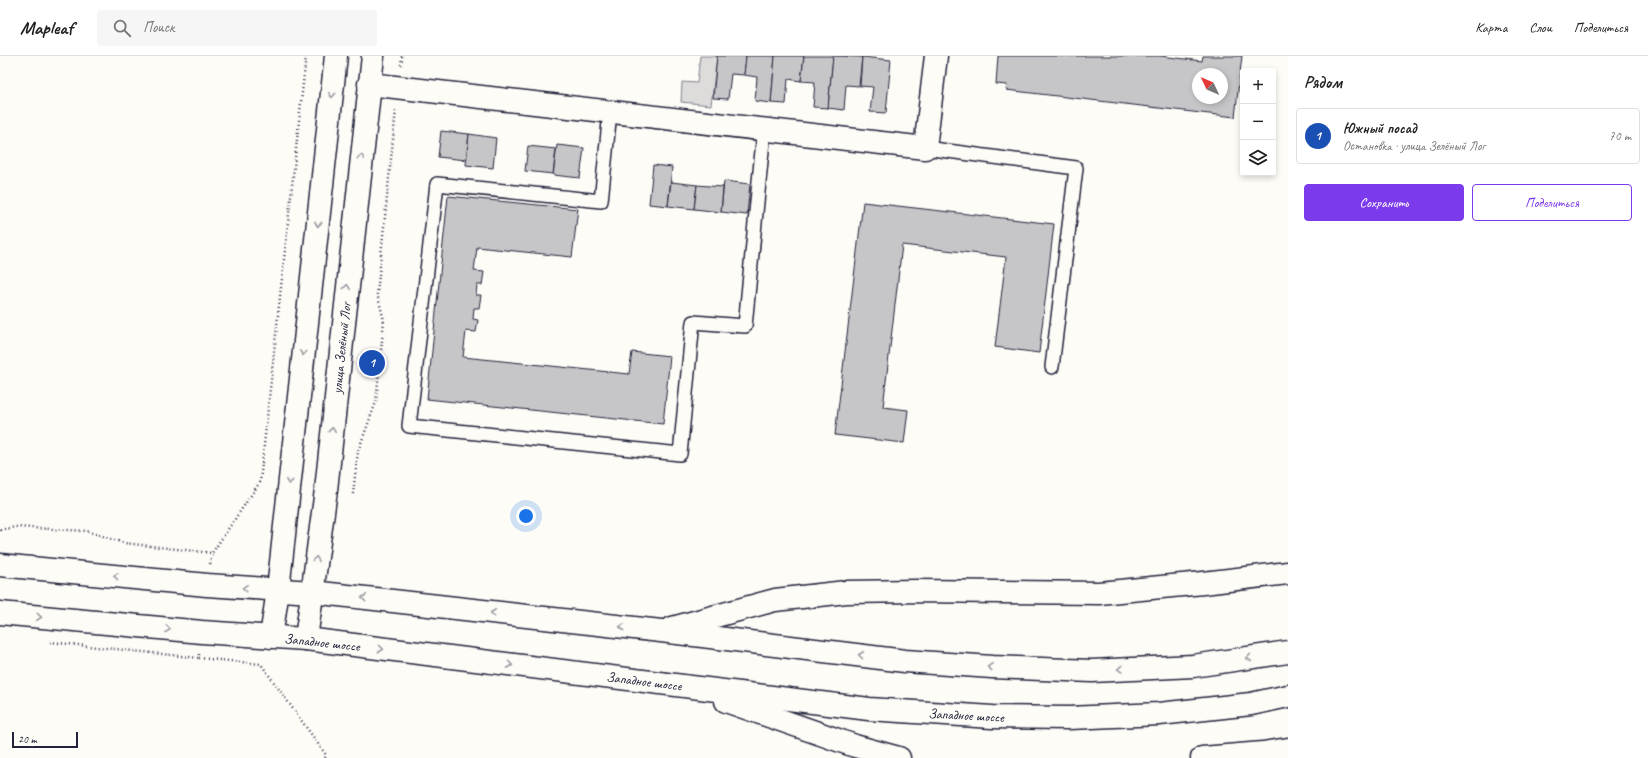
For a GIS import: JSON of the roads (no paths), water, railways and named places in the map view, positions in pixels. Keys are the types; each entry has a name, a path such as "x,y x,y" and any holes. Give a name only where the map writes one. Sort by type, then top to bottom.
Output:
{"street":[{"path":"271,637 278,590 336,56"},
{"name":"улица Зелёный Лог","path":"306,639 326,482 372,56"},
{"path":"369,84 925,148 936,56"},
{"path":"0,565 207,585 312,592 661,631 905,661 992,667 1077,670 1193,666 1288,652"},
{"path":"661,631 774,600 846,592 917,591 1099,593 1203,584 1288,573"},
{"name":"Западное шоссе","path":"0,613 202,632 306,639 869,709 992,717 1069,718 1159,714 1251,704 1288,696"},
{"path":"685,686 855,746 899,758"},
{"path":"1202,758 1263,753 1288,749"}],"lane":[{"path":"610,112 601,201 437,184 409,426 680,454 693,322 745,326 764,130"},
{"path":"925,148 1076,168 1052,368"}],"place":[{"name":"Южный посад","path":"372,363"}]}
